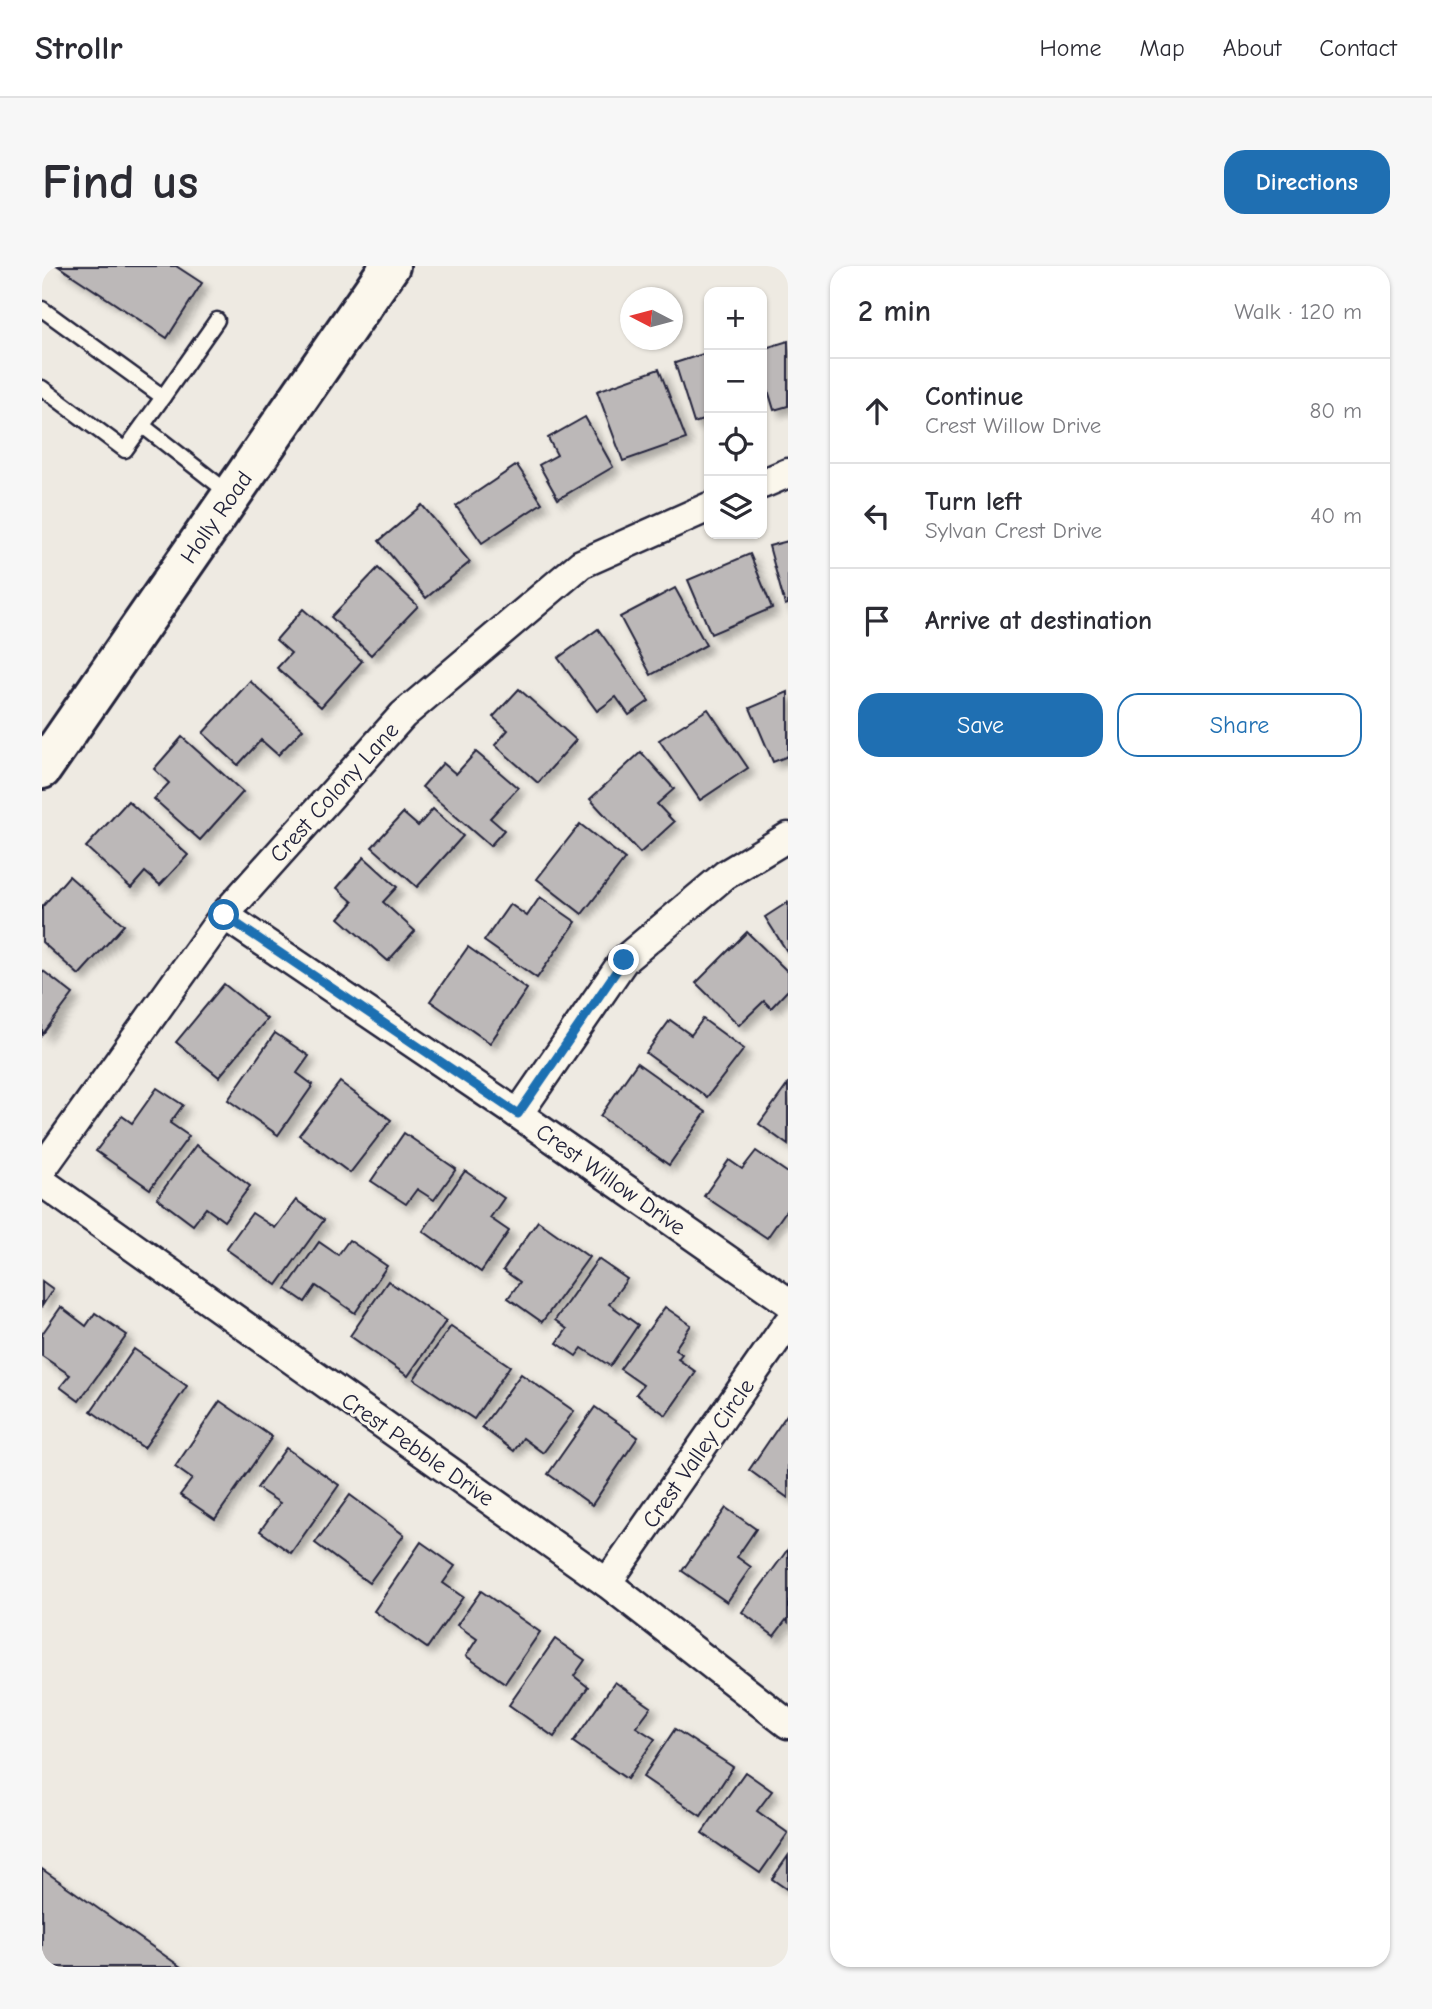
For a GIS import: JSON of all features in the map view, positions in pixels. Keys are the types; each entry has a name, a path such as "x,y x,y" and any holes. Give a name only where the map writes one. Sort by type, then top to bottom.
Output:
{"main road":[{"name":"Holly Road","path":"42,769 390,266"}],"street":[{"path":"767,482 788,473"},
{"name":"Crest Colony Lane","path":"42,1169 224,915 403,715 581,564 704,510"},
{"path":"518,1114 624,960 725,875 788,837"},
{"name":"Crest Willow Drive","path":"224,915 518,1114 788,1302"},
{"name":"Crest Pebble Drive","path":"42,1182 607,1583 788,1724"},
{"name":"Crest Valley Circle","path":"607,1583 788,1323"}],"lane":[{"path":"42,309 163,397"},
{"path":"42,388 125,450 217,320"},
{"path":"143,426 231,495"}],"building":[{"path":"58,266 176,266 202,283 167,338"},
{"path":"788,341 788,406 774,410 767,387 767,347"},
{"path":"704,354 704,420 694,423 675,363"},
{"path":"659,369 686,439 623,461 597,391"},
{"path":"585,417 613,467 558,499 539,465 557,455 548,438"},
{"path":"517,465 542,503 482,543 456,506"},
{"path":"422,505 470,562 426,598 379,541"},
{"path":"788,541 788,604 785,605 769,546"},
{"path":"750,554 772,608 711,634 688,580"},
{"path":"378,568 418,606 371,655 331,617"},
{"path":"675,588 706,645 651,675 620,617"},
{"path":"303,609 362,661 321,707 277,668 291,653 276,640"},
{"path":"598,629 649,701 629,715 616,697 597,711 558,658"},
{"path":"250,681 303,729 278,755 261,740 238,765 203,733"},
{"path":"519,689 576,740 538,783 495,745 508,730 493,717"},
{"path":"788,692 788,756 773,762 750,708"},
{"path":"708,709 748,768 700,800 659,740"},
{"path":"182,737 243,792 200,840 154,799 169,783 154,769"},
{"path":"476,752 518,788 490,818 504,830 490,846 422,787 443,763 456,774"},
{"path":"641,752 674,789 657,804 674,822 640,853 590,799"},
{"path":"128,801 188,855 160,885 145,872 131,888 86,847"},
{"path":"433,809 463,836 417,887 372,847 403,813 418,826"},
{"path":"580,824 625,859 582,914 537,879"},
{"path":"364,857 397,887 383,902 415,931 388,961 339,918 353,902 337,888"},
{"path":"69,876 124,925 79,975 42,942 42,907"},
{"path":"540,897 576,922 537,978 484,941 510,904 527,916"},
{"path":"788,902 788,953 765,917"},
{"path":"747,932 788,972 788,990 771,1008 764,1001 739,1025 696,983"},
{"path":"468,947 527,989 490,1043 430,1001"},
{"path":"42,970 73,994 42,1035"},
{"path":"224,984 267,1019 219,1077 176,1042"},
{"path":"703,1019 744,1049 707,1097 646,1053 670,1020 691,1035"},
{"path":"275,1033 309,1056 297,1073 313,1085 278,1135 228,1100"},
{"path":"637,1063 706,1112 669,1165 600,1116"},
{"path":"340,1082 391,1120 350,1173 299,1135"},
{"path":"788,1084 788,1145 759,1124"},
{"path":"157,1088 183,1105 170,1123 189,1136 150,1189 96,1151 122,1116 132,1123"},
{"path":"404,1133 456,1169 434,1200 417,1189 406,1204 371,1181"},
{"path":"196,1145 250,1186 224,1221 206,1208 193,1225 157,1198"},
{"path":"756,1151 788,1173 788,1208 767,1238 704,1196 729,1160 742,1169"},
{"path":"465,1171 504,1198 490,1218 509,1231 481,1272 423,1231"},
{"path":"296,1200 324,1220 277,1285 226,1249 252,1213 275,1228"},
{"path":"538,1221 589,1257 542,1322 508,1298 520,1282 503,1270"},
{"path":"349,1240 387,1266 355,1313 316,1286 305,1302 286,1289 319,1242 338,1255"},
{"path":"598,1259 627,1279 609,1304 638,1325 610,1366 582,1348 576,1356 557,1343 567,1329 555,1320"},
{"path":"42,1281 53,1289 42,1306"},
{"path":"388,1281 446,1321 408,1376 350,1336"},
{"path":"61,1307 86,1326 95,1313 127,1335 79,1401 60,1387 70,1375 42,1356 42,1334"},
{"path":"665,1307 691,1325 675,1349 682,1354 678,1359 696,1372 666,1415 636,1394 643,1385 620,1369"},
{"path":"451,1326 510,1366 474,1419 414,1379"},
{"path":"134,1349 187,1386 144,1448 91,1411"},
{"path":"521,1374 574,1411 543,1453 523,1438 514,1451 482,1427"},
{"path":"220,1401 272,1437 215,1519 180,1495 192,1479 175,1467"},
{"path":"595,1407 638,1437 592,1505 548,1474"},
{"path":"788,1413 788,1498 749,1470"},
{"path":"286,1448 339,1485 291,1553 260,1531 280,1503 257,1488"},
{"path":"350,1495 404,1535 369,1583 315,1543"},
{"path":"726,1508 756,1529 737,1557 751,1567 727,1602 682,1571"},
{"path":"421,1542 455,1566 443,1583 463,1597 427,1648 374,1611"},
{"path":"788,1549 788,1622 786,1620 774,1636 742,1612"},
{"path":"481,1591 540,1632 505,1683 466,1656 477,1639 457,1625"},
{"path":"555,1639 585,1660 574,1676 588,1687 554,1737 509,1705"},
{"path":"615,1682 651,1707 636,1727 655,1739 627,1779 573,1742"},
{"path":"675,1729 733,1767 701,1816 643,1777"},
{"path":"745,1772 772,1791 757,1811 788,1833 760,1873 702,1833"},
{"path":"788,1856 788,1890 772,1879"},
{"path":"42,1869 181,1967 42,1967"}],"route":[{"path":"224,915 518,1114 624,960"}]}
